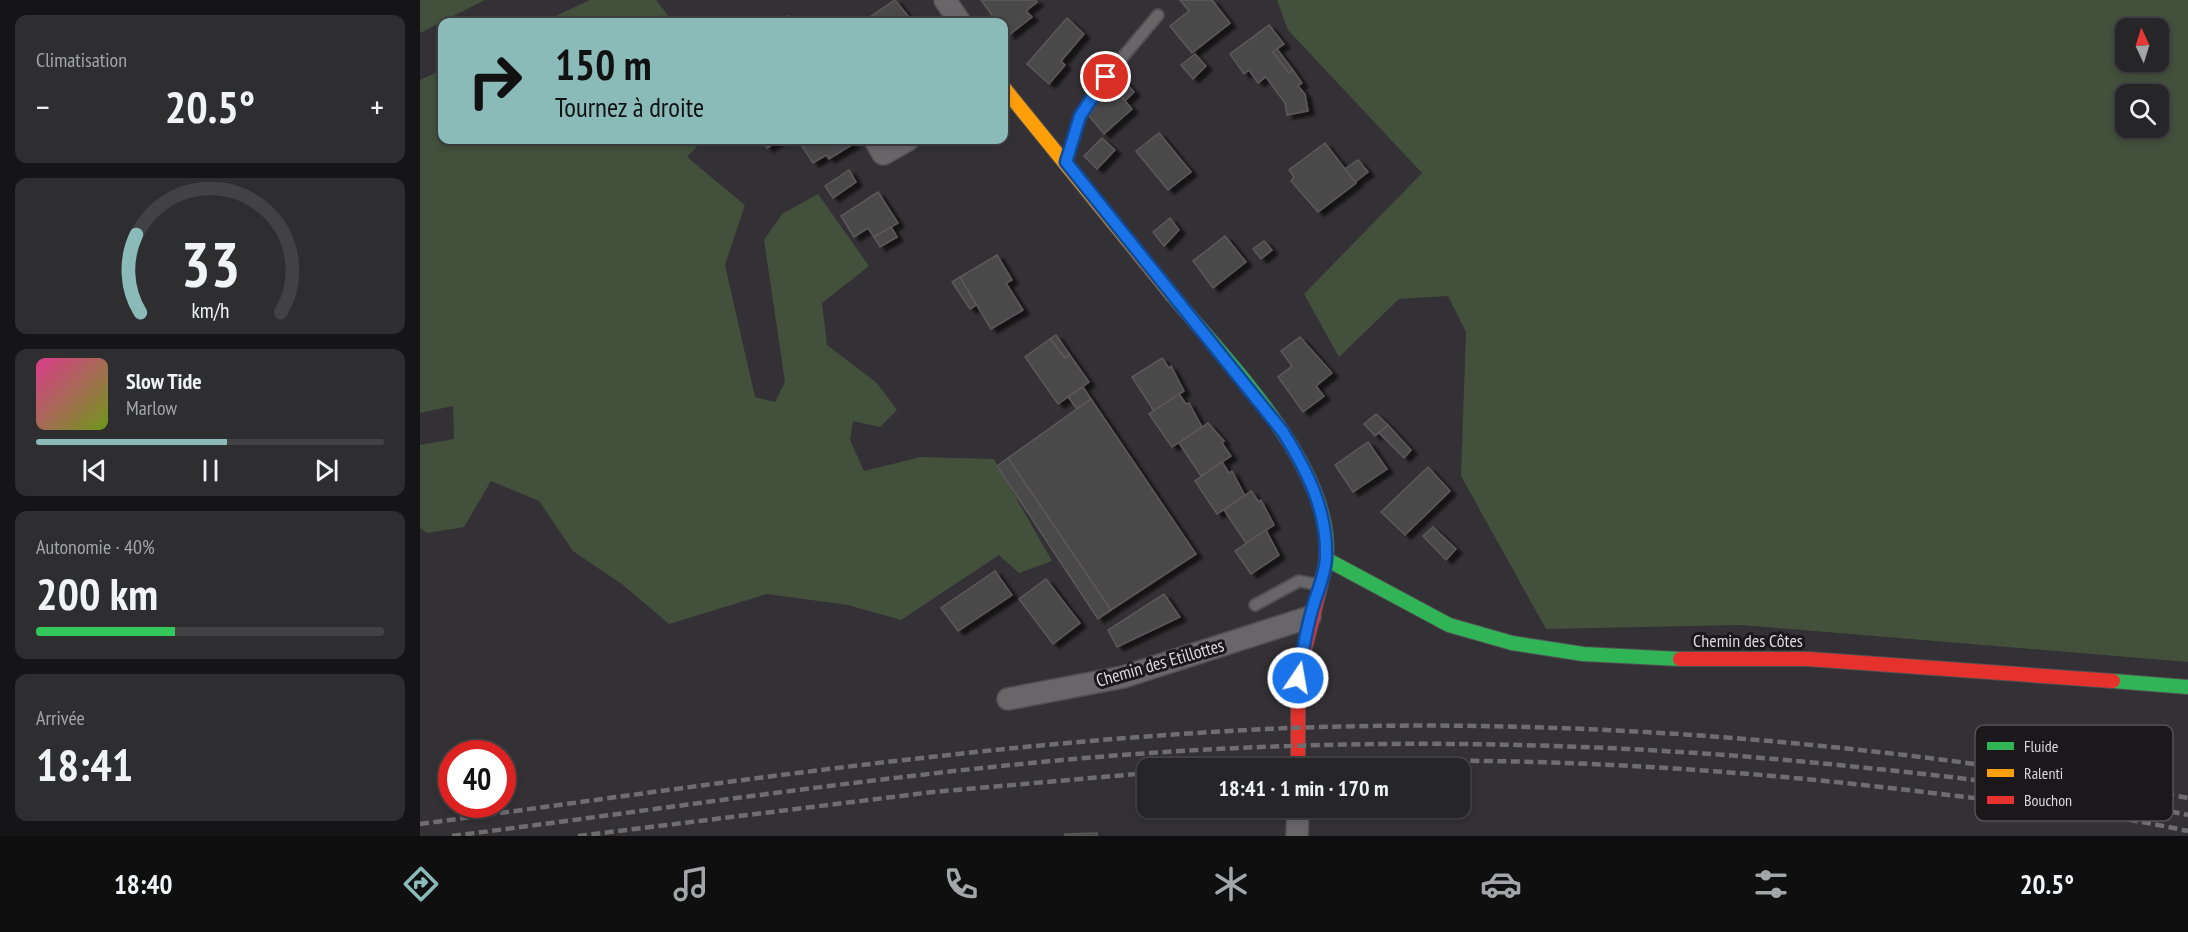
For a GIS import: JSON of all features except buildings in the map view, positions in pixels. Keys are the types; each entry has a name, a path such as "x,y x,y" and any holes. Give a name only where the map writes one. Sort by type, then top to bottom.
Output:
{"street":[{"path":"945,0 957,18"},
{"path":"1008,93 1283,432 1304,466 1318,496 1325,531 1326,559 1310,617 1298,678 1298,758"},
{"path":"877,144 883,154 901,144"},
{"name":"Chemin des Côtes","path":"1326,559 1449,625 1512,643 1583,654 1711,660 1808,659 2188,687"},
{"name":"Chemin des Etillottes","path":"1008,699 1123,677 1310,617"},
{"path":"1297,836 1298,818"}],"lane":[{"path":"1066,162 1080,116 1106,77 1158,15"},
{"path":"1255,605 1299,581 1319,585"}],"green space":[{"path":"420,0 485,0 450,18 438,18 438,24 420,33"},
{"path":"590,0 656,0 670,18 552,18"},
{"path":"1277,0 2188,0 2188,662 1741,625 1546,629 1461,476 1466,332 1448,296 1399,299 1339,357 1304,294 1422,173 1288,30"},
{"path":"438,72 438,144 699,144 687,157 745,205 725,265 755,397 775,402 785,382 764,240 782,214 818,194 869,266 822,303 827,345 877,383 897,410 880,427 853,421 850,440 864,471 921,457 994,459 1052,561 1019,573 999,555 901,620 848,605 767,594 669,624 623,585 573,551 539,501 491,481 464,527 427,533 420,528 420,445 454,439 453,406 420,413 420,80"}],"railway":[{"path":"420,824 963,753 1181,734 1290,728 1403,726 1628,731 1853,749 1975,764"},
{"path":"452,836 986,768 1161,752 1261,747 1360,744 1560,746 1759,758 1975,780"},
{"path":"1470,761 1566,763 1741,773 1975,798"},
{"path":"578,836 933,792 1137,774"},
{"path":"2173,795 2188,798"},
{"path":"2173,812 2188,815"},
{"path":"2136,821 2188,831"}],"traffic: fast":[{"path":"1172,295 1249,386 1299,458 1316,495 1326,532 1325,567"},
{"path":"1326,559 1449,625 1512,643 1583,654 1680,659"},
{"path":"2113,681 2188,687"}],"traffic: slow":[{"path":"1008,93 1172,295"}],"traffic: jam":[{"path":"1298,758 1298,676 1325,567"},
{"path":"1680,659 1808,659 2113,681"}],"route":[{"path":"1106,77 1080,116 1066,162 1283,432 1304,466 1318,496 1325,531 1326,559 1310,617 1298,678"}]}
